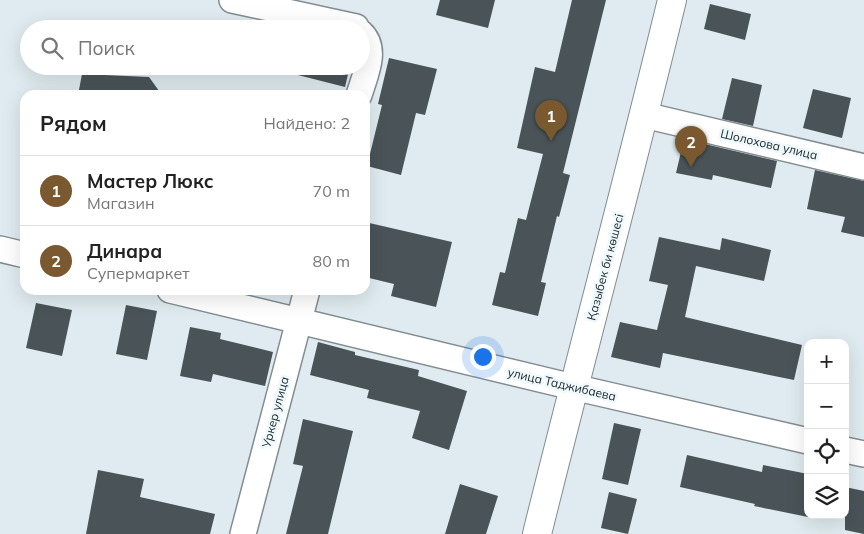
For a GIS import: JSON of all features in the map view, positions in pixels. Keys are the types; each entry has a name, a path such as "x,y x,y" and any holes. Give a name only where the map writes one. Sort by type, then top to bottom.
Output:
{"main road":[{"name":"Қазыбек би көшесі","path":"537,534 672,0"}],"street":[{"path":"232,0 319,20"},
{"path":"360,90 365,75"},
{"name":"Шолохова улица","path":"644,115 864,167"},
{"path":"0,249 20,254"},
{"name":"улица Таджибаева","path":"191,295 573,387 804,440"},
{"name":"Уркер улица","path":"243,534 306,295"},
{"path":"849,451 864,454"}],"building":[{"path":"440,0 495,0 488,28 436,15"},
{"path":"572,0 606,0 563,173 570,175 559,217 557,216 541,282 546,283 538,316 492,305 500,272 505,273 518,218 526,220 543,154 517,148 535,67 555,72"},
{"path":"710,4 751,14 745,40 704,29"},
{"path":"389,58 437,69 425,115 416,113 401,175 370,167 370,154 382,105 378,104"},
{"path":"82,75 104,75 149,77 158,90 79,90"},
{"path":"298,75 348,75 345,87"},
{"path":"732,78 762,85 753,126 722,119"},
{"path":"813,89 851,98 842,138 803,128"},
{"path":"684,139 777,161 771,188 713,175 712,180 676,173"},
{"path":"815,170 864,181 864,237 841,232 845,217 807,209"},
{"path":"370,223 452,242 436,307 391,296 394,284 370,278"},
{"path":"659,237 720,250 722,238 771,250 764,281 696,266 685,317 802,345 794,380 663,353 660,368 611,357 620,322 657,330 668,285 649,281"},
{"path":"36,303 72,310 62,356 26,348"},
{"path":"126,305 157,311 147,360 116,354"},
{"path":"190,327 221,333 220,339 273,352 265,386 213,374 211,382 180,376"},
{"path":"318,342 355,352 355,355 419,370 418,376 467,391 449,450 412,438 420,411 367,398 369,390 310,375"},
{"path":"303,419 353,431 328,534 286,534 303,466 293,464"},
{"path":"614,423 641,429 628,485 602,479"},
{"path":"687,455 762,472 763,465 804,473 804,516 754,506 755,504 680,487"},
{"path":"98,470 144,479 140,497 215,514 210,534 86,534"},
{"path":"460,484 498,496 486,534 445,534"},
{"path":"849,488 864,491 864,534 845,530 845,519 849,519"},
{"path":"609,492 637,499 628,534 601,528"}],"place":[{"name":"Мастер Люкс","path":"551,141"},
{"name":"Динара","path":"691,167"}]}
